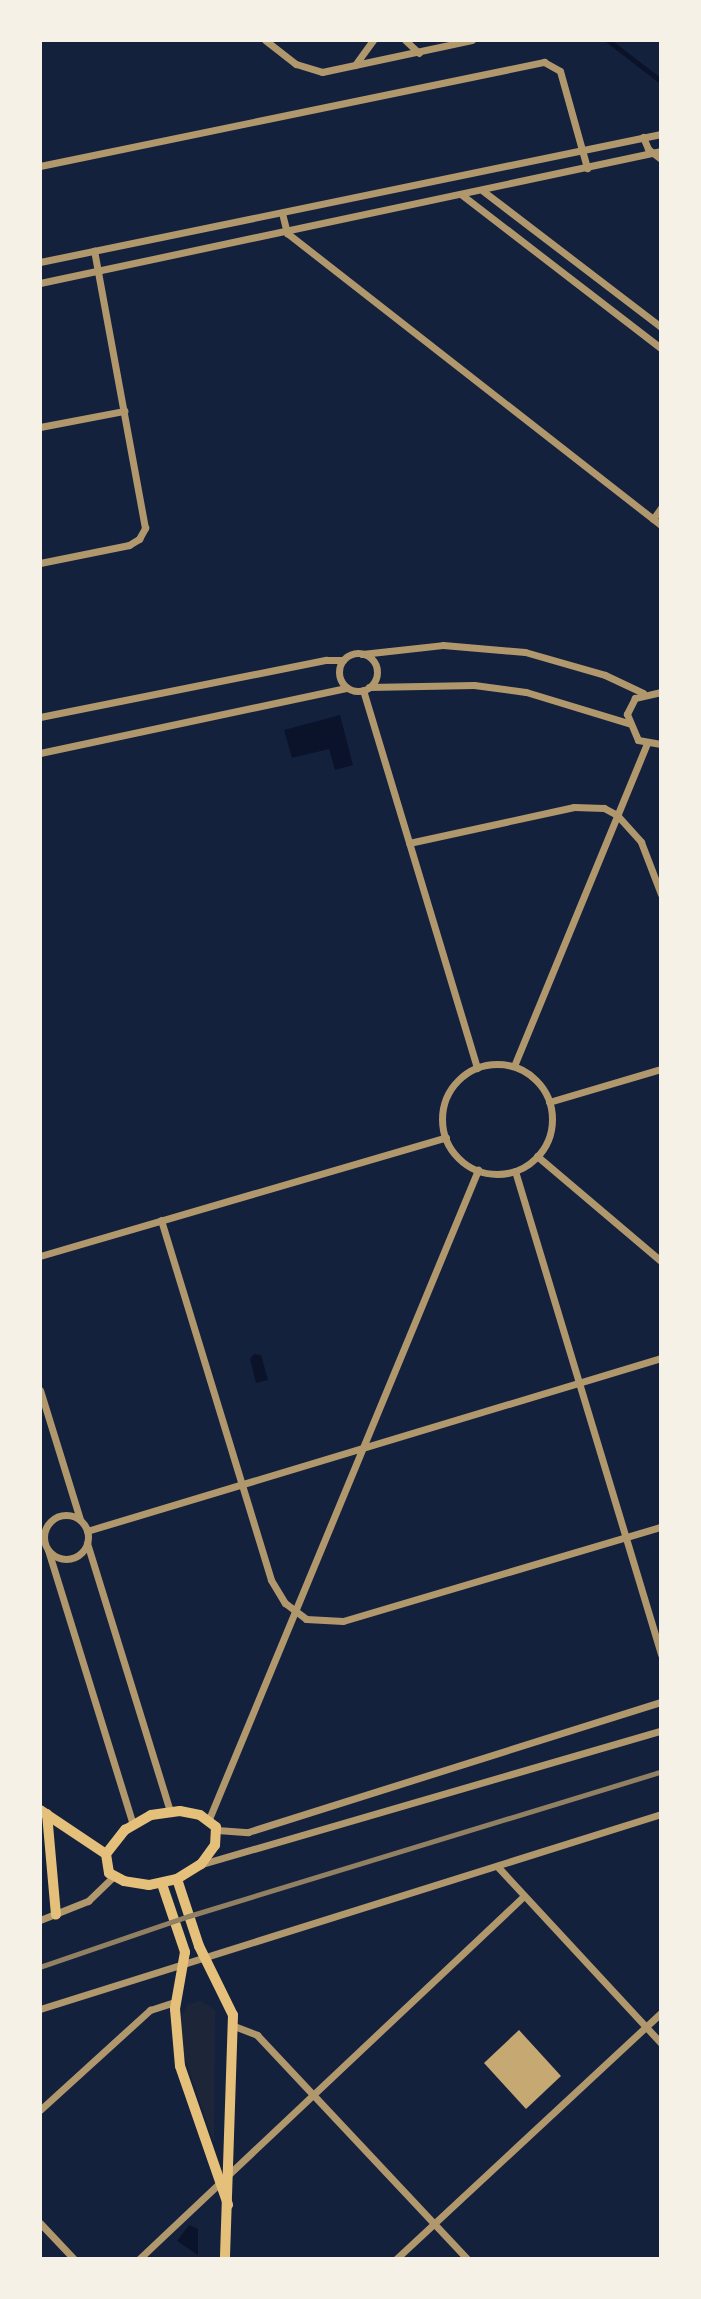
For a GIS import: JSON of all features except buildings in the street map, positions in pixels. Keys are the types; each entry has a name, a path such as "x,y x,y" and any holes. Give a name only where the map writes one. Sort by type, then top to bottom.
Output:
{"main road":[{"path":"170,1811 209,1819 217,1830 215,1845 201,1864 177,1879 162,1884 136,1884 113,1877 106,1867 106,1854 133,1824 170,1811"},
{"path":"44,1812 106,1854"},
{"path":"44,1812 56,1915"},
{"path":"177,1879 205,1957 226,1996 234,2026 231,2172 225,2259"},
{"path":"162,1884 186,1963 177,2001 175,2038 180,2066 228,2205"}],"street":[{"path":"265,40 308,70 355,66 472,40"},
{"path":"355,66 373,40"},
{"path":"405,40 419,53"},
{"path":"40,166 544,62 560,71 587,168"},
{"path":"40,262 582,148 661,134"},
{"path":"643,137 652,152 661,159"},
{"path":"40,283 287,233 661,150"},
{"path":"483,191 661,327"},
{"path":"462,195 661,348"},
{"path":"282,213 287,233 661,525"},
{"path":"40,563 129,545 143,534 145,522 94,251"},
{"path":"40,427 124,411"},
{"path":"653,519 661,508"},
{"path":"40,717 344,660 362,654 443,645 526,652 605,675 643,693 661,692"},
{"path":"362,654 376,668 366,689 409,844 477,1068"},
{"path":"344,660 339,672 347,688"},
{"path":"40,753 347,688 474,685 526,692 628,723 647,744 661,744"},
{"path":"628,723 630,706 643,693"},
{"path":"514,1066 647,744"},
{"path":"409,844 574,807 604,808 617,815 645,850 661,894"},
{"path":"514,1066 536,1080 549,1102 552,1121 537,1156 515,1171 478,1170 458,1157 446,1137 443,1124 447,1096 454,1084 477,1068 514,1066"},
{"path":"549,1102 661,1069"},
{"path":"40,1256 446,1137"},
{"path":"537,1156 661,1261"},
{"path":"209,1819 478,1170"},
{"path":"515,1171 661,1654"},
{"path":"161,1220 271,1580 295,1611 318,1623 343,1621 661,1527"},
{"path":"88,1531 661,1358"},
{"path":"40,1390 80,1519 88,1531 88,1543 170,1811"},
{"path":"43,1536 54,1518 67,1514 80,1519"},
{"path":"40,1526 44,1547 133,1824"},
{"path":"44,1547 66,1560 79,1555 88,1543"},
{"path":"217,1830 248,1832 661,1702"},
{"path":"201,1864 661,1731"},
{"path":"40,2009 661,1814"},
{"path":"497,1866 661,2043"},
{"path":"40,1920 88,1902 113,1877"},
{"path":"139,2259 524,1896"},
{"path":"40,2110 150,2010 177,2001"},
{"path":"396,2259 661,2013"},
{"path":"234,2026 257,2035 467,2259"},
{"path":"40,2223 74,2259"}],"shaded area":[{"path":"340,715 353,765 335,770 329,749 292,758 284,730"},
{"path":"254,1354 261,1355 268,1380 256,1383 250,1359"},
{"path":"201,2001 215,2010 214,2142 183,2053 180,2019 188,2004"},
{"path":"189,2225 198,2229 198,2255 177,2241"}],"waterway":[{"path":"608,40 661,81"}],"railway":[{"path":"40,1967 189,1916 661,1772"}]}
